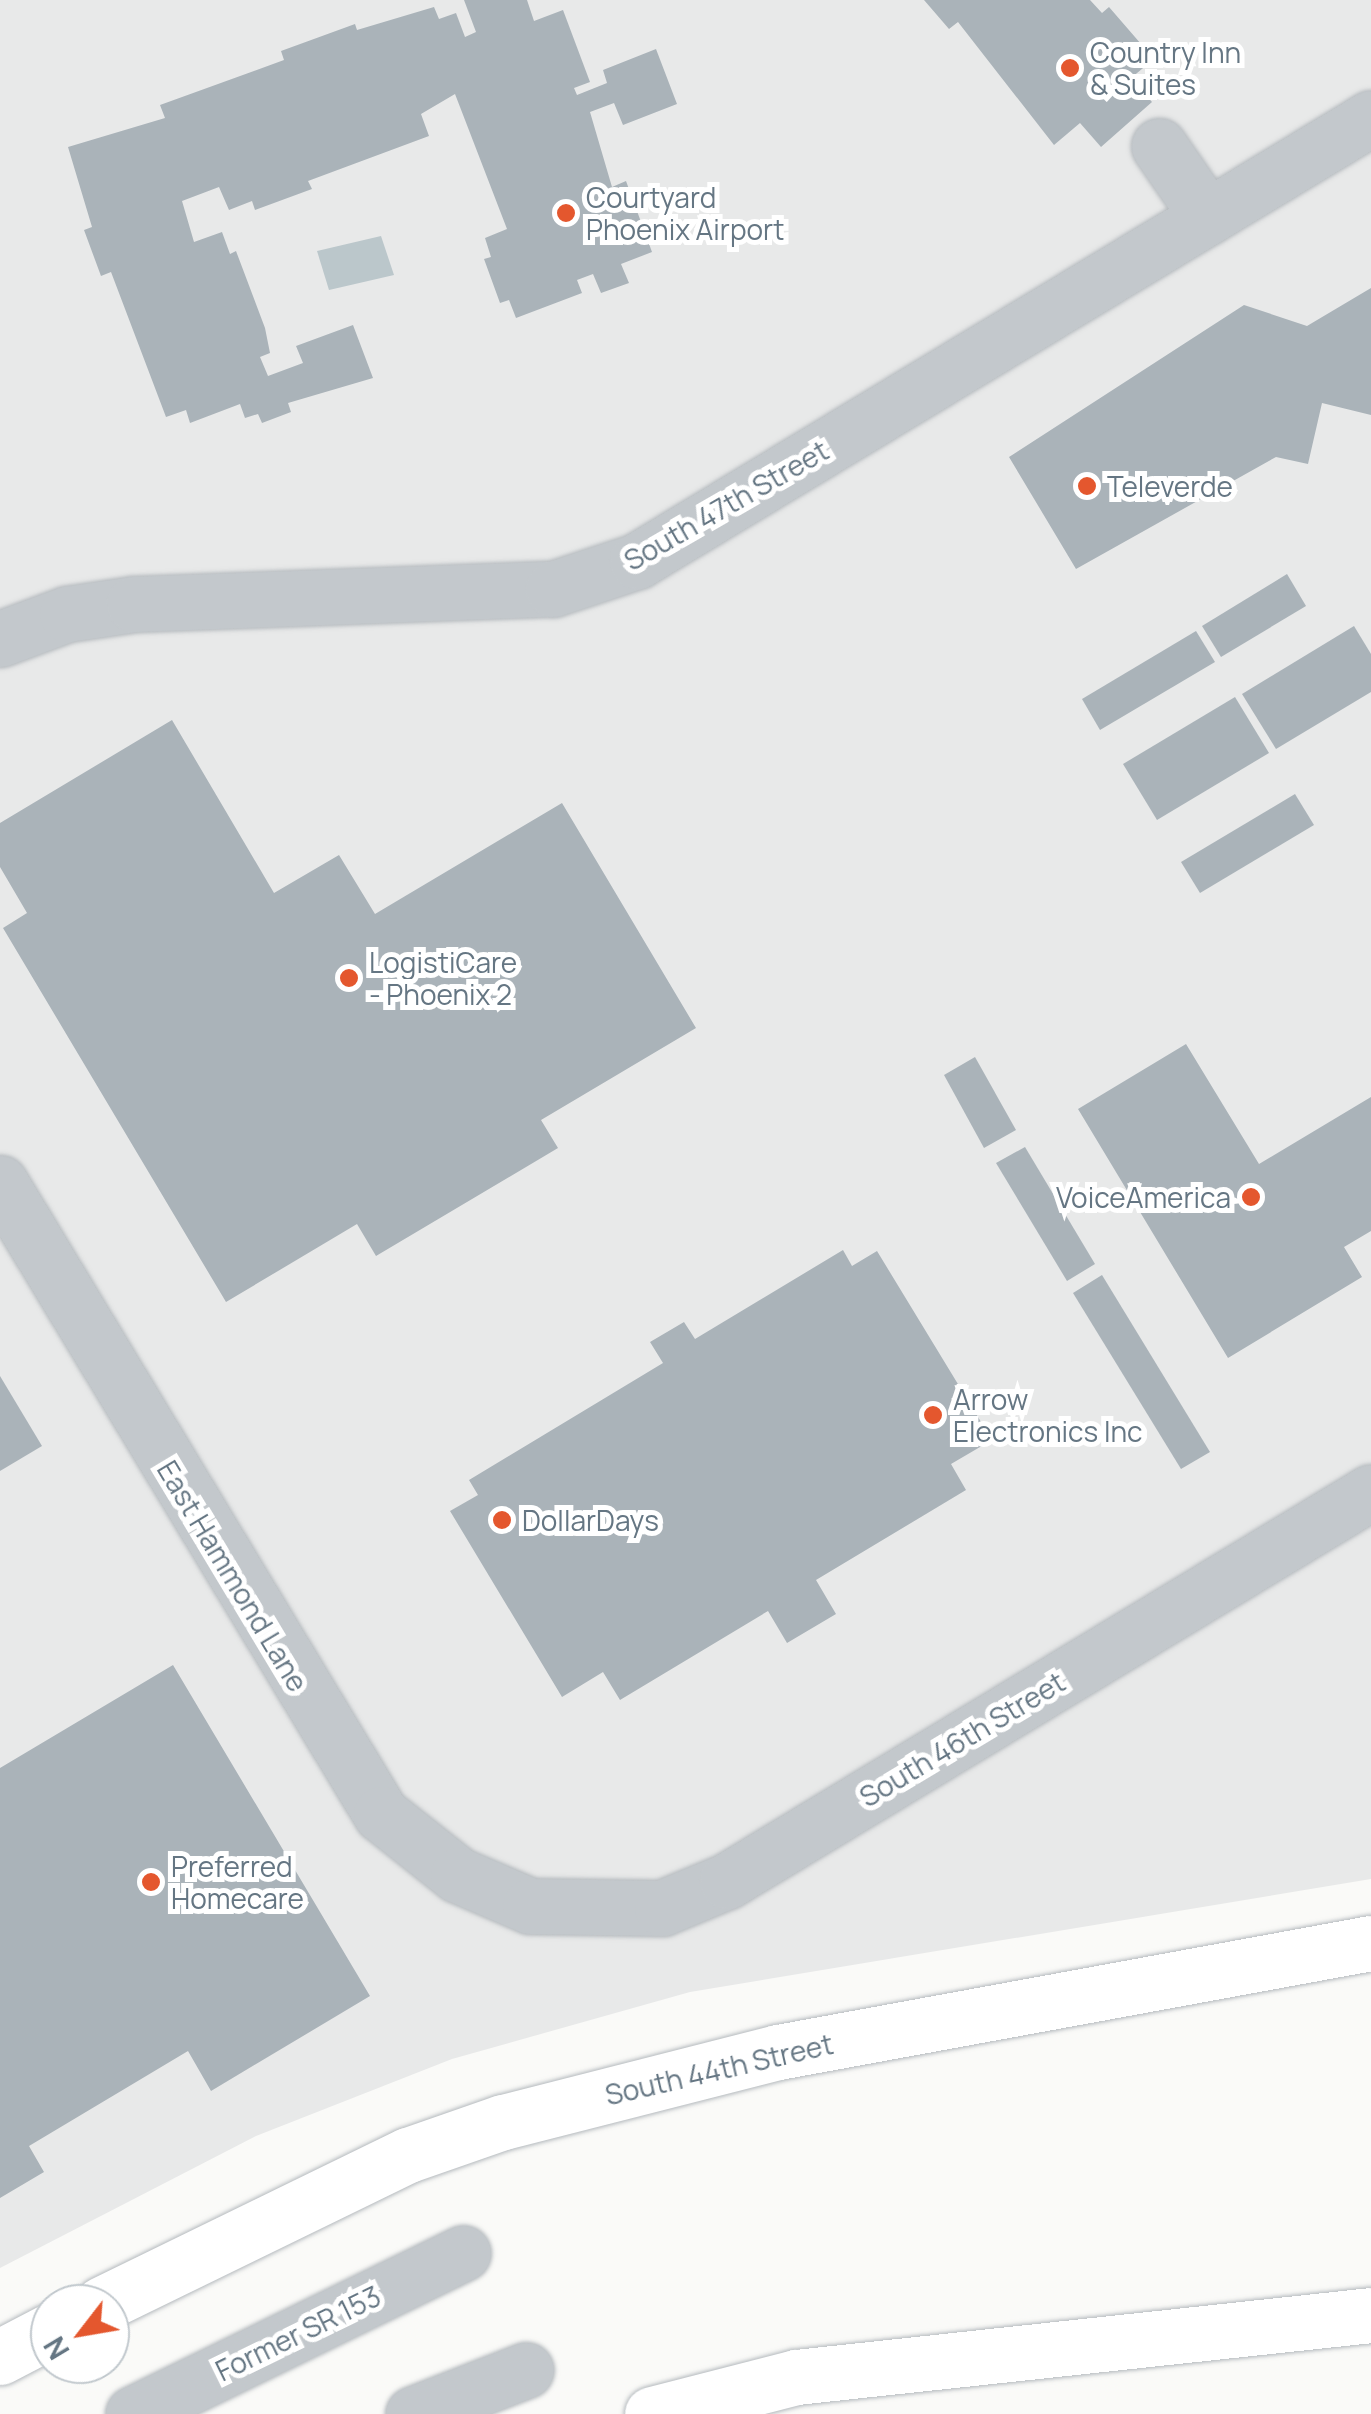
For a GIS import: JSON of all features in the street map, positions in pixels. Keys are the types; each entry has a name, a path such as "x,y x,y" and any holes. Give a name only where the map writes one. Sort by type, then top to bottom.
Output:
{"main road":[{"name":"South 44th Street","path":"130,2290 408,2155 503,2122 778,2052 1371,1943"},
{"path":"652,2414 796,2378 1371,2315"},
{"path":"0,2357 30,2341"}],"street":[{"name":"South 47th Street","path":"0,639 67,614 134,604 553,589 637,561 1371,118"},
{"path":"1159,146 1208,217"},
{"name":"East Hammond Lane","path":"0,1182 381,1814 458,1875 530,1906"},
{"name":"South 46th Street","path":"530,1906 662,1908 728,1881 1371,1492"},
{"name":"Former SR 153","path":"133,2414 463,2253"},
{"path":"413,2414 526,2370"}],"shaded area":[{"path":"0,0 1371,0 1371,1879 690,1992 452,2059 256,2136 0,2268"},
{"path":"381,236 394,275 329,290 317,251"}],"building":[{"name":"Courtyard Phoenix Airport","path":"464,0 527,0 534,21 563,10 590,82 574,88 577,95 607,83 603,70 656,49 677,104 623,125 614,103 590,112 612,187 626,181 652,252 621,264 629,283 601,293 593,274 577,280 582,293 516,318 509,300 500,303 484,259 491,257 485,238 507,229 455,94 421,114 429,136 308,181 312,189 255,210 252,201 229,210 219,187 182,201 194,242 222,232 230,254 236,251 265,328 270,353 260,357 268,376 303,363 296,346 353,325 373,378 288,403 291,412 262,423 258,414 245,418 240,404 190,423 186,410 166,417 111,272 101,276 84,230 92,227 68,147 165,118 160,105 284,60 281,51 355,24 357,30 434,7 439,19 456,13 465,37 476,32"},
{"name":"Country Inn & Suites","path":"924,0 1090,0 1102,13 1109,7 1154,59 1131,78 1152,102 1101,147 1080,123 1054,145 958,22 949,29"},
{"path":"1371,288 1371,415 1322,403 1308,464 1276,457 1076,569 1009,457 1244,305 1307,326"},
{"path":"1287,574 1306,606 1221,657 1202,626"},
{"path":"1354,626 1371,654 1371,692 1276,749 1242,694"},
{"path":"1196,631 1215,662 1100,730 1082,699"},
{"path":"1235,697 1269,753 1157,820 1123,764"},
{"name":"LogistiCare - Phoenix 2","path":"172,720 274,893 339,855 375,914 562,803 696,1028 541,1120 558,1148 376,1256 357,1224 226,1302 3,928 27,913 0,867 0,823"},
{"path":"1295,794 1314,825 1200,893 1181,862"},
{"name":"VoiceAmerica","path":"1186,1044 1259,1164 1371,1097 1371,1231 1344,1247 1362,1277 1228,1358 1078,1109"},
{"path":"975,1057 1016,1130 984,1148 944,1075"},
{"path":"1025,1147 1095,1264 1067,1281 996,1163"},
{"path":"843,1250 852,1266 877,1251 992,1440 951,1464 966,1490 816,1580 836,1614 787,1643 768,1611 620,1700 603,1672 562,1697 450,1511 478,1495 469,1480 663,1363 650,1342 684,1322 695,1339"},
{"path":"1102,1275 1210,1452 1181,1469 1073,1293"},
{"path":"0,1376 42,1446 0,1471"},
{"name":"Preferred Homecare","path":"173,1665 370,1996 211,2091 188,2051 29,2146 44,2172 0,2198 0,1768"}],"place":[{"name":"Country Inn & Suites","path":"1070,68"},
{"name":"Courtyard Phoenix Airport","path":"566,213"},
{"name":"Televerde","path":"1087,486"},
{"name":"LogistiCare - Phoenix 2","path":"349,978"},
{"name":"VoiceAmerica","path":"1251,1197"},
{"name":"Arrow Electronics Inc","path":"933,1415"},
{"name":"DollarDays","path":"502,1520"},
{"name":"Preferred Homecare","path":"151,1882"}]}
